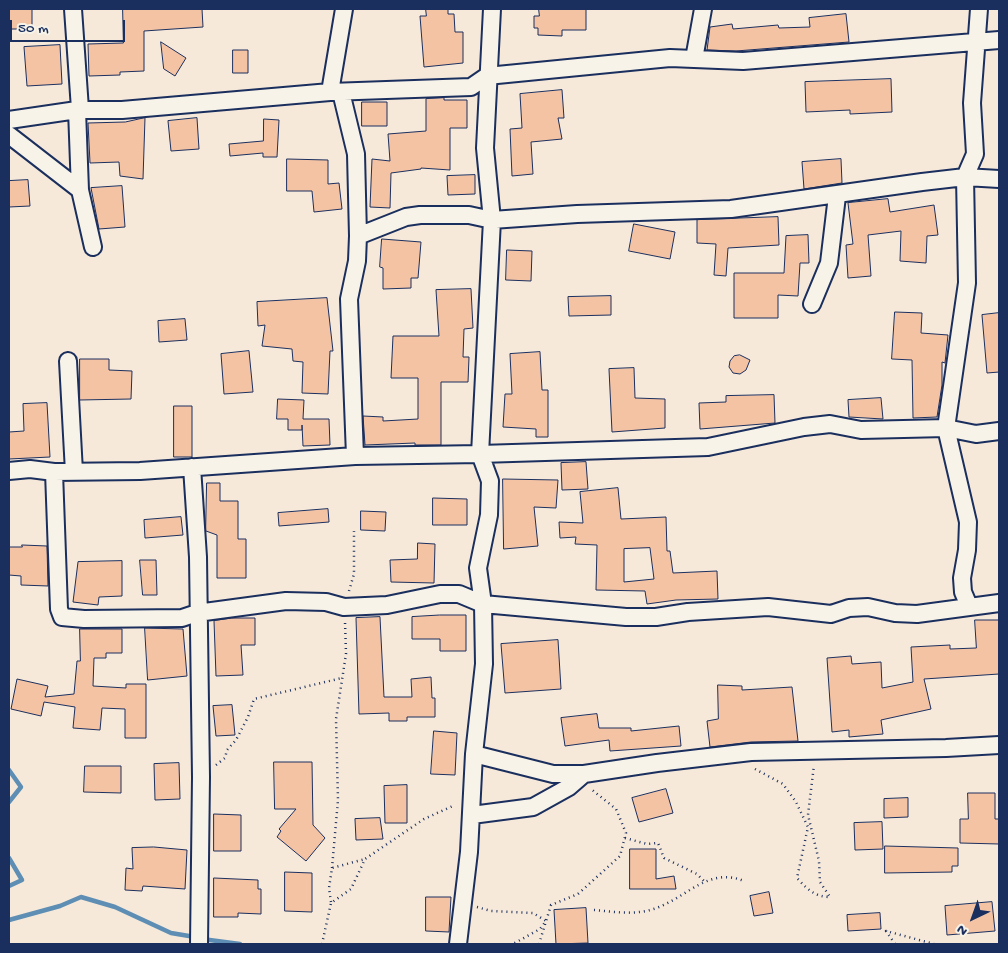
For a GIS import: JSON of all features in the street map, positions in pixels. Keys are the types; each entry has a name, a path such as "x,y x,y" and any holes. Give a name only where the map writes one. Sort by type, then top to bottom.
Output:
{"street":[{"path":"73,9 80,108 77,110 80,190 93,247"},
{"path":"344,9 335,92 356,154 357,261 349,299 355,456"},
{"path":"458,944 464,904 472,815 474,754 484,664 483,604 478,568 489,515 490,481 480,454 492,220 485,148 487,76 492,9"},
{"path":"694,59 703,9"},
{"path":"969,606 963,592 962,578 967,550 968,522 946,428 966,283 965,177 975,154 972,103 975,42 979,9"},
{"path":"9,120 77,110 122,110 335,92 471,87 487,76 670,58 743,61 999,40"},
{"path":"9,135 80,190"},
{"path":"358,236 406,216 469,215 492,220 577,214 730,209 837,196 965,177 999,179"},
{"path":"812,304 829,263 837,196"},
{"path":"68,361 74,472"},
{"path":"9,471 30,469 74,472 192,467 355,456 708,447 804,427 830,424 861,430 946,428 976,434 999,431"},
{"path":"192,467 198,557 197,613 201,777 200,939"},
{"path":"54,472 59,609 62,617 84,619 182,618 197,613 286,601 326,602 344,607 387,606 440,594 459,594 483,604 578,614 646,617 768,607 830,614 849,608 868,607 895,613 917,614 969,606 999,604"},
{"path":"474,754 553,774 582,775 734,754 999,745"},
{"path":"472,815 534,807 550,800 582,775"}],"path":[{"path":"322,944 331,903 329,888 338,800 336,719 346,654 344,607 354,574 354,531"},
{"path":"201,777 225,758 227,750 236,740 248,717 254,699 342,678"},
{"path":"734,754 738,762 784,784 796,802 808,827 798,878 808,891 823,897 830,897 820,882 819,861 808,815 815,751"},
{"path":"539,944 551,905 578,894 620,856 625,838 626,833 616,809 584,783 582,775"},
{"path":"332,868 365,859 424,819 457,804 472,815"},
{"path":"625,838 647,844 658,843 664,858 698,874 704,882"},
{"path":"331,903 351,890 365,859"},
{"path":"594,910 637,913 659,907 686,895 713,878 731,876 744,881"},
{"path":"464,904 491,911 533,913 546,921"},
{"path":"513,944 540,929 546,921"},
{"path":"895,944 886,930 934,944"}],"building":[{"path":"9,9 32,9 32,29 9,29"},
{"path":"123,9 202,9 203,27 144,31 144,71 120,72 120,75 89,76 88,44 123,43"},
{"path":"426,9 448,9 448,14 454,14 455,32 463,32 463,63 424,67 420,16 426,16"},
{"path":"539,9 586,9 586,30 562,30 562,36 538,35 538,28 534,28 534,16 539,16"},
{"path":"846,14 849,42 736,51 707,50 710,27 732,24 733,29 778,25 779,28 810,27 809,18"},
{"path":"161,42 186,58 175,76 164,69"},
{"path":"60,45 62,84 27,86 24,47"},
{"path":"233,50 248,50 248,73 233,73"},
{"path":"891,79 892,112 850,114 850,110 806,112 805,82"},
{"path":"562,90 564,118 558,118 562,139 531,142 533,174 512,176 510,129 522,128 520,94"},
{"path":"444,98 444,100 467,100 467,128 450,128 450,170 421,168 391,173 390,208 370,207 372,159 390,161 388,134 426,131 426,99"},
{"path":"362,102 387,102 387,126 362,126"},
{"path":"145,118 143,179 120,176 119,162 90,163 88,123 125,122"},
{"path":"197,118 199,149 171,151 168,121"},
{"path":"264,119 279,120 277,157 263,157 263,153 230,156 229,144 263,141"},
{"path":"287,159 328,160 328,184 339,183 342,209 314,212 312,191 287,191"},
{"path":"841,159 842,183 804,189 802,162"},
{"path":"475,175 475,194 448,195 447,176"},
{"path":"28,180 30,206 9,207 9,181"},
{"path":"122,186 125,227 99,229 91,188"},
{"path":"888,199 890,212 934,205 938,235 927,236 926,263 900,261 901,231 868,235 871,276 848,278 846,245 853,244 848,203"},
{"path":"778,217 779,245 728,248 726,276 714,275 716,244 697,243 697,220"},
{"path":"634,224 675,232 670,259 629,251"},
{"path":"808,235 809,263 800,263 798,296 778,295 778,318 734,318 734,273 784,273 786,236"},
{"path":"382,239 421,242 418,278 411,278 411,288 383,289 383,268 380,267"},
{"path":"507,250 532,251 531,281 506,280"},
{"path":"471,289 473,328 464,329 463,357 469,357 468,382 441,382 441,445 415,445 415,443 365,445 363,416 383,417 383,421 418,419 418,378 391,378 393,336 439,336 436,290"},
{"path":"611,296 611,315 569,316 568,297"},
{"path":"327,298 333,351 330,351 328,394 302,393 303,362 293,361 292,349 262,346 265,325 258,326 257,302"},
{"path":"895,312 922,313 921,333 948,335 945,363 942,362 942,385 937,417 913,418 912,360 892,359"},
{"path":"999,313 999,372 987,373 982,315"},
{"path":"185,319 187,340 159,342 158,321"},
{"path":"249,351 253,392 224,394 221,354"},
{"path":"540,352 542,390 548,390 548,437 536,437 536,429 503,427 505,394 512,394 510,354"},
{"path":"740,355 750,360 746,370 740,374 733,373 729,367 730,361 734,356"},
{"path":"80,359 109,359 109,370 132,371 131,399 80,400"},
{"path":"634,368 635,398 665,399 665,428 612,432 609,369"},
{"path":"774,395 775,423 700,429 699,403 726,402 726,396"},
{"path":"881,398 883,419 849,417 848,400"},
{"path":"278,399 304,400 303,419 329,419 330,445 303,446 302,425 302,430 288,430 288,419 277,419"},
{"path":"47,403 50,457 9,459 9,432 24,431 23,404"},
{"path":"174,406 192,406 192,457 174,457"},
{"path":"586,462 588,489 562,490 561,463"},
{"path":"503,479 558,480 556,508 534,507 538,546 504,549"},
{"path":"207,483 220,483 220,501 238,501 238,539 246,539 246,578 217,578 217,535 206,531"},
{"path":"618,488 621,519 666,517 667,551 670,551 673,573 717,571 718,599 676,600 647,604 645,591 596,590 597,545 575,544 576,537 560,538 559,522 583,523 580,492","holes":["650,548 654,579 624,582 624,549"]},
{"path":"433,498 467,499 467,525 433,525"},
{"path":"328,509 329,522 279,526 278,513"},
{"path":"361,511 386,512 385,531 361,530"},
{"path":"181,517 183,535 145,538 144,520"},
{"path":"418,543 435,544 434,583 391,582 390,560 417,559"},
{"path":"22,545 47,546 48,586 21,585 21,576 9,575 9,547 22,547"},
{"path":"140,560 156,560 157,595 143,595"},
{"path":"122,561 122,596 99,597 98,605 73,602 78,562"},
{"path":"466,615 466,651 440,651 440,639 412,639 412,617"},
{"path":"380,617 384,697 412,697 411,679 431,677 432,698 435,698 435,717 407,717 407,721 389,721 389,713 359,714 356,618"},
{"path":"232,618 255,618 255,645 241,645 243,675 216,676 214,621"},
{"path":"975,620 999,620 999,674 924,679 931,709 881,720 883,734 849,737 849,730 832,732 827,658 851,656 852,664 881,662 882,688 913,682 911,647 950,645 950,649 976,648"},
{"path":"145,628 183,629 187,676 148,680"},
{"path":"80,629 122,629 122,653 106,653 106,658 94,658 93,686 126,688 126,684 146,684 146,738 125,738 125,709 102,708 100,730 73,728 75,707 44,702 41,716 11,709 17,679 48,686 45,697 74,694 77,661 80,661"},
{"path":"558,640 561,689 505,693 501,644"},
{"path":"718,685 742,686 742,690 792,687 798,741 751,742 710,747 707,721 718,719"},
{"path":"232,705 235,735 216,736 213,706"},
{"path":"597,714 599,728 631,728 631,731 679,726 681,746 610,751 609,740 565,746 561,718"},
{"path":"434,731 457,733 455,775 431,774"},
{"path":"274,762 312,762 313,825 325,838 306,861 277,837 281,831 279,829 296,809 275,809"},
{"path":"179,763 180,799 155,800 154,764"},
{"path":"85,766 121,766 121,793 84,792"},
{"path":"407,785 407,823 385,823 384,786"},
{"path":"666,789 673,813 639,822 632,798"},
{"path":"968,793 995,793 995,819 999,819 999,844 960,843 960,819 968,819"},
{"path":"908,798 908,817 884,818 884,799"},
{"path":"214,814 241,815 241,851 214,851"},
{"path":"380,818 383,839 356,840 355,819"},
{"path":"882,822 883,849 855,850 854,823"},
{"path":"885,846 958,848 958,866 952,866 952,872 885,873"},
{"path":"154,847 187,850 185,889 143,886 142,891 125,890 126,868 133,869 132,848"},
{"path":"630,849 656,849 656,879 674,876 676,889 630,889"},
{"path":"285,872 312,873 312,912 285,911"},
{"path":"214,878 258,880 258,889 261,889 261,914 238,913 238,917 214,917"},
{"path":"769,892 773,913 754,916 750,896"},
{"path":"426,897 451,897 449,932 426,931"},
{"path":"992,902 995,931 947,935 945,906"},
{"path":"586,908 588,943 556,944 554,910"},
{"path":"880,913 881,929 848,931 847,915"}],"waterway":[{"path":"9,770 21,787 9,802"},
{"path":"9,858 22,880 9,886"},
{"path":"9,920 60,906 81,897 115,907 171,933 195,937"},
{"path":"202,939 240,944"}]}
